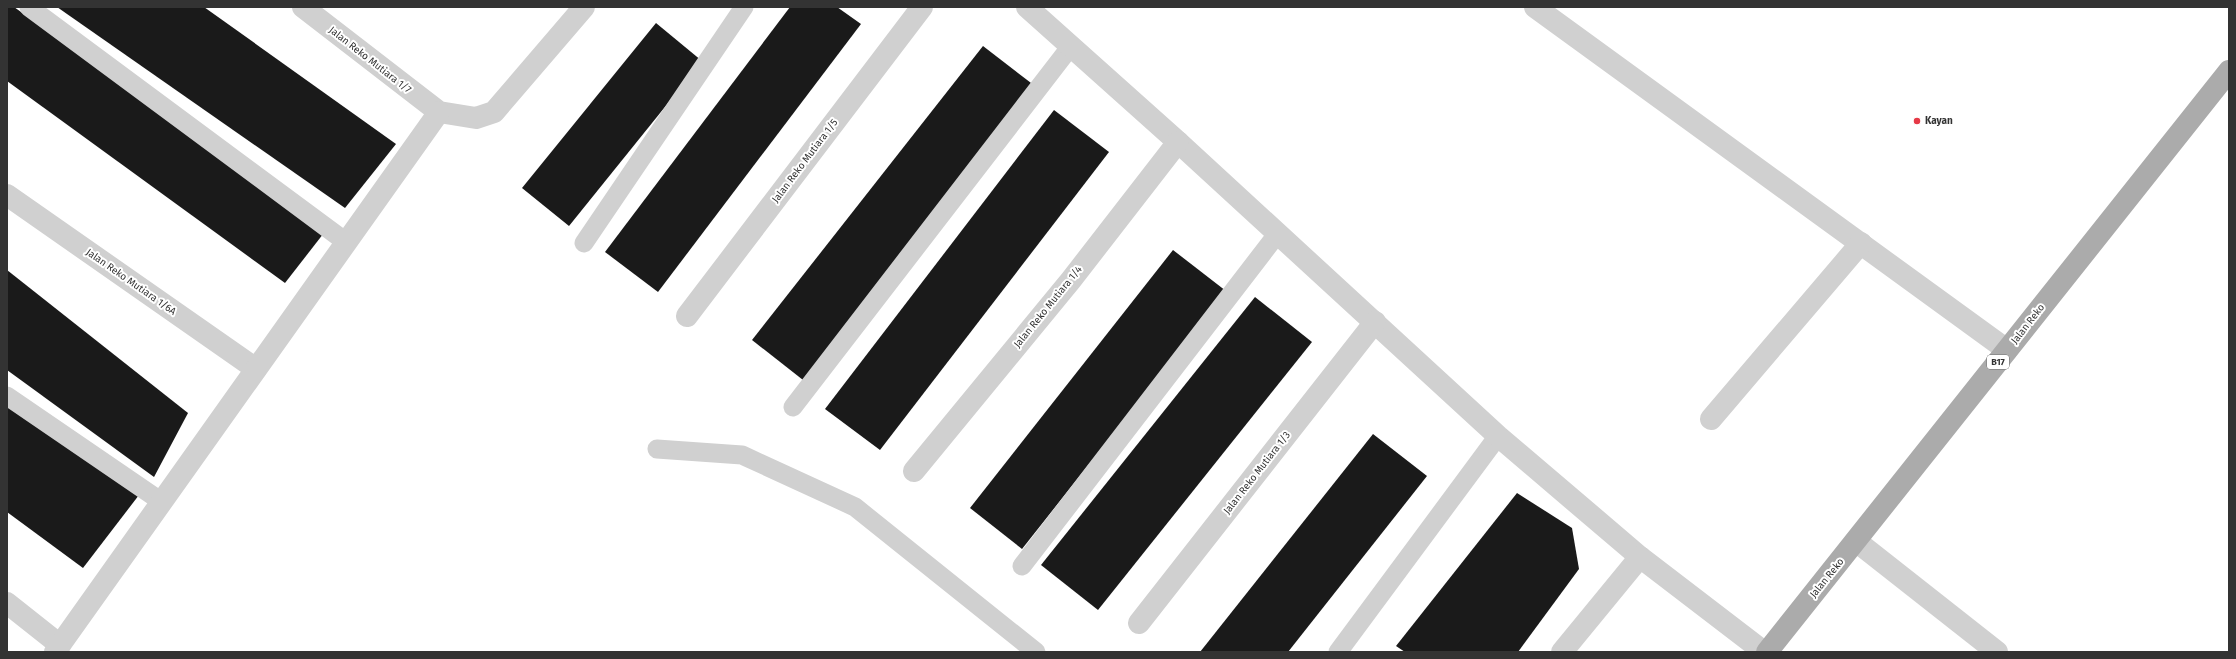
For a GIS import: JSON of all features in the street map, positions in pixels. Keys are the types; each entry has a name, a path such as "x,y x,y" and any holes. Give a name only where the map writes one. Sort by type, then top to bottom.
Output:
{"main road":[{"name":"Jalan Reko","path":"1767,652 2229,71"}],"street":[{"name":"Jalan Reko Mutiara 1/7","path":"303,7 439,112"},
{"path":"7,603 58,648 439,112 476,118 494,112 584,7"},
{"name":"Jalan Reko Mutiara 1/5","path":"687,316 922,7"},
{"path":"1027,7 1278,233 1498,436 1640,557 1764,652"},
{"path":"1535,7 2007,350"},
{"name":"Jalan Reko Mutiara 1/4","path":"914,470 1071,280 1178,142"},
{"name":"Jalan Reko Mutiara 1/6A","path":"7,195 256,370"},
{"path":"1711,419 1861,243"},
{"name":"Jalan Reko Mutiara 1/3","path":"1139,623 1375,322"},
{"path":"1856,540 1997,652"},
{"path":"1562,652 1640,557"}],"lane":[{"path":"29,7 346,242"},
{"path":"584,243 744,7"},
{"path":"793,407 1071,46"},
{"path":"1022,566 1278,233"},
{"path":"7,396 162,502"},
{"path":"1338,652 1498,436"},
{"path":"657,449 742,455 855,507 1036,652"}],"building":[{"path":"7,7 14,7 327,229 285,283 7,81"},
{"path":"57,7 204,7 396,144 345,208"},
{"path":"790,7 837,7 861,24 658,292 605,252"},
{"path":"656,23 702,61 569,226 522,188"},
{"path":"983,46 1035,86 803,380 752,340"},
{"path":"1054,110 1109,152 880,450 825,409"},
{"path":"1173,250 1226,291 1022,549 970,508"},
{"path":"7,270 188,413 154,477 7,370"},
{"path":"1255,297 1312,342 1098,610 1041,565"},
{"path":"7,404 139,495 83,568 7,512"},
{"path":"1373,434 1427,476 1288,652 1200,652"},
{"path":"1517,493 1572,528 1579,569 1518,652 1405,652 1396,646"}],"place":[{"name":"Kayan","path":"1917,121"}]}
